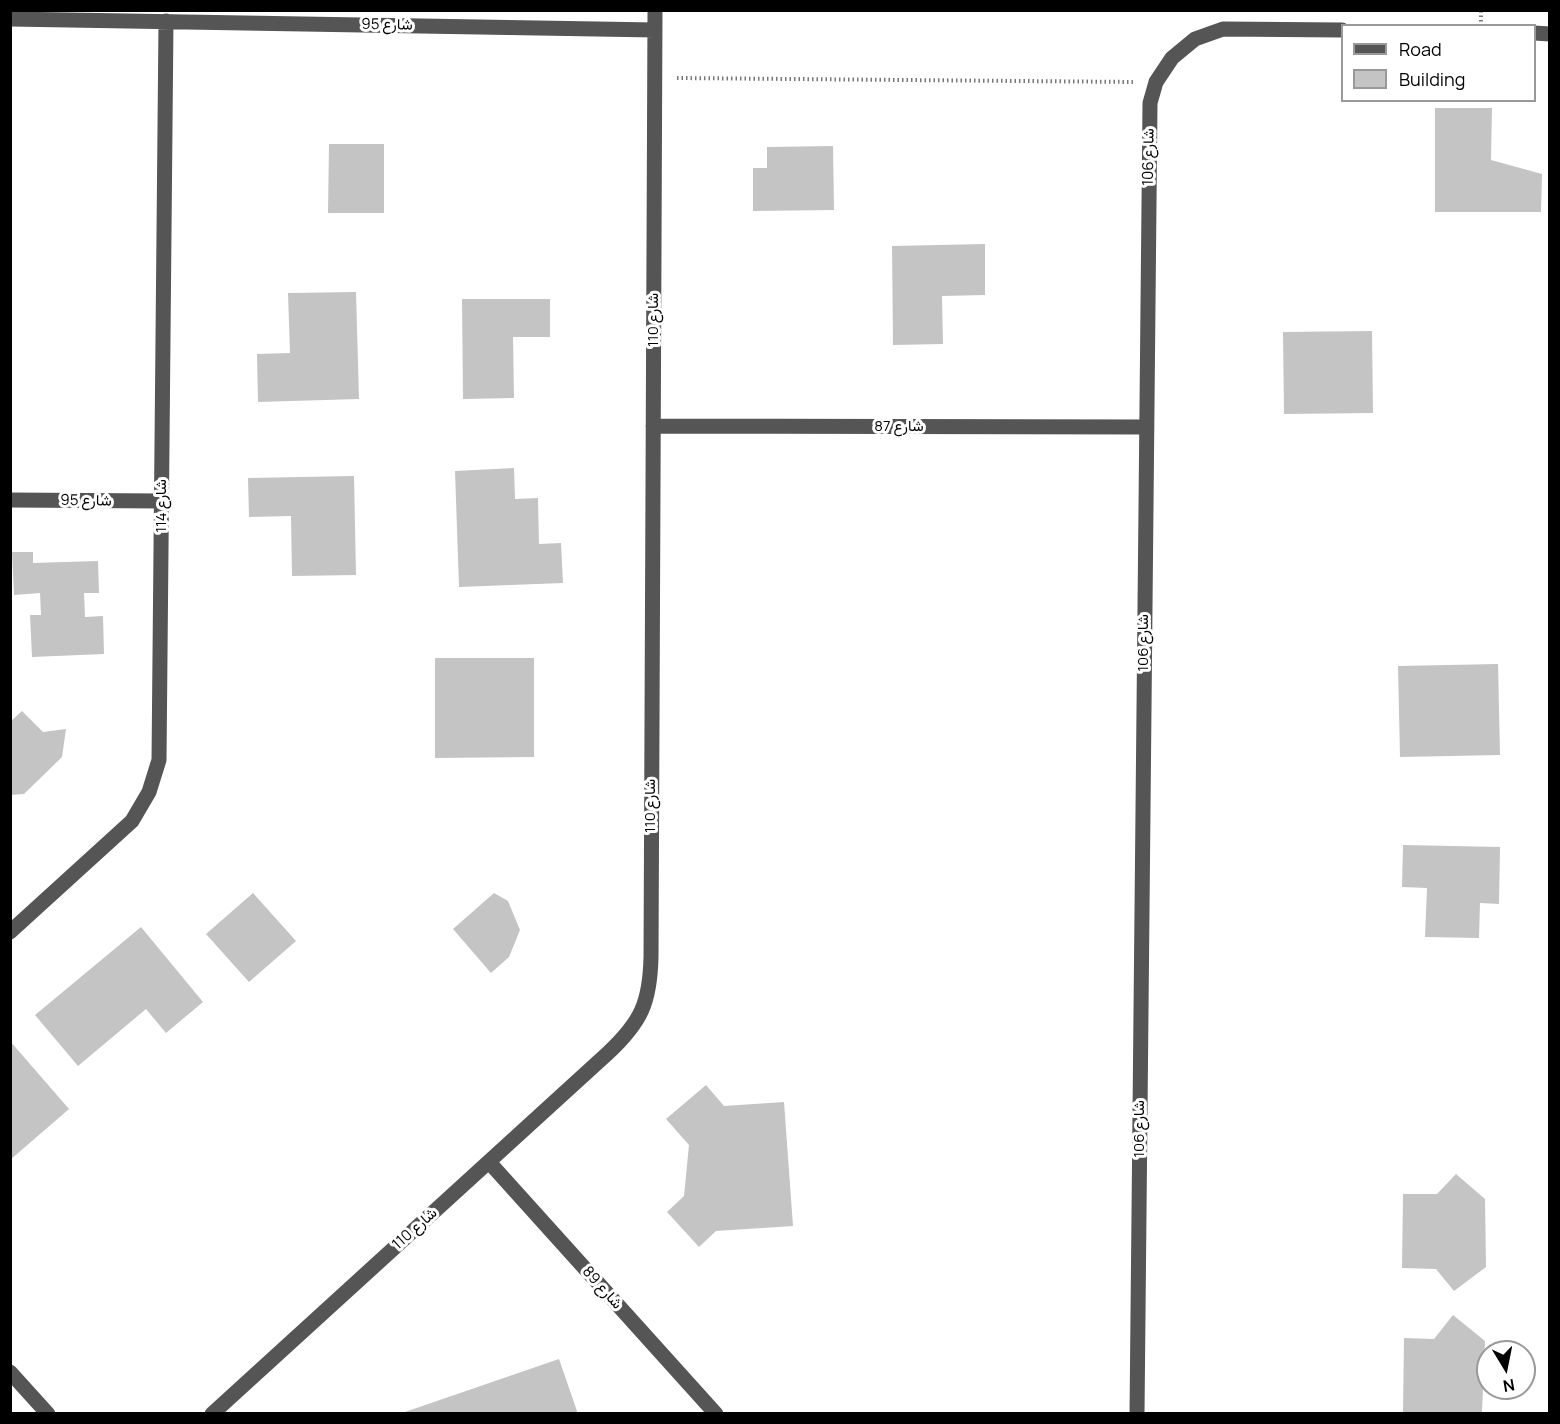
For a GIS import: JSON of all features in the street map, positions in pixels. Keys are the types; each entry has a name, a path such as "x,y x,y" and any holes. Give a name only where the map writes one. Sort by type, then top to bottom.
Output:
{"street":[{"name":"شارع 110","path":"212,1413 628,1034 642,1011 650,985 655,10"},
{"name":"شارع 95","path":"10,19 655,30"},
{"name":"شارع 114","path":"10,932 132,821 149,792 159,760 166,21"},
{"name":"شارع 106","path":"1137,1413 1150,103 1156,82 1172,58 1195,39 1223,29 1341,30"},
{"name":"شارع 87","path":"653,426 1146,427"},
{"name":"شارع 95","path":"10,500 162,501"},
{"name":"شارع 89","path":"489,1162 716,1413"},
{"path":"10,1372 48,1413"}],"path":[{"path":"655,77 1156,82"}],"building":[{"path":"1435,108 1492,108 1491,160 1542,174 1541,212 1435,212"},
{"path":"329,144 384,144 384,213 328,213"},
{"path":"833,146 834,210 753,211 753,168 767,168 767,147"},
{"path":"985,244 985,295 942,296 943,344 893,345 892,246"},
{"path":"356,292 359,399 258,402 257,354 290,353 288,293"},
{"path":"462,299 550,299 550,337 513,337 514,398 463,399"},
{"path":"1372,331 1373,413 1284,414 1283,332"},
{"path":"514,468 515,499 538,498 539,544 561,543 563,583 459,587 455,471"},
{"path":"354,476 356,575 292,576 291,516 249,517 248,478"},
{"path":"12,552 33,552 33,563 98,561 99,593 84,593 85,617 103,616 104,654 32,657 30,615 41,615 40,593 14,595"},
{"path":"435,658 534,658 534,757 435,758"},
{"path":"1498,664 1500,755 1400,757 1398,666"},
{"path":"22,711 43,732 66,729 62,757 24,794 10,795 10,722"},
{"path":"1403,845 1500,847 1499,904 1480,903 1479,938 1425,937 1427,888 1402,887"},
{"path":"253,893 296,941 249,982 206,934"},
{"path":"494,893 508,901 520,930 509,957 491,973 453,929"},
{"path":"141,927 203,1002 166,1033 146,1009 78,1066 35,1015"},
{"path":"10,1041 69,1109 10,1160"},
{"path":"706,1085 724,1106 784,1102 793,1226 716,1231 699,1247 667,1212 684,1196 689,1145 666,1119"},
{"path":"1456,1174 1485,1199 1486,1267 1454,1291 1436,1269 1402,1268 1403,1194 1437,1194"},
{"path":"1453,1315 1484,1340 1476,1340 1476,1400 1483,1400 1482,1412 1403,1413 1404,1338 1434,1339"},
{"path":"559,1359 578,1414 402,1414 402,1413"}]}
